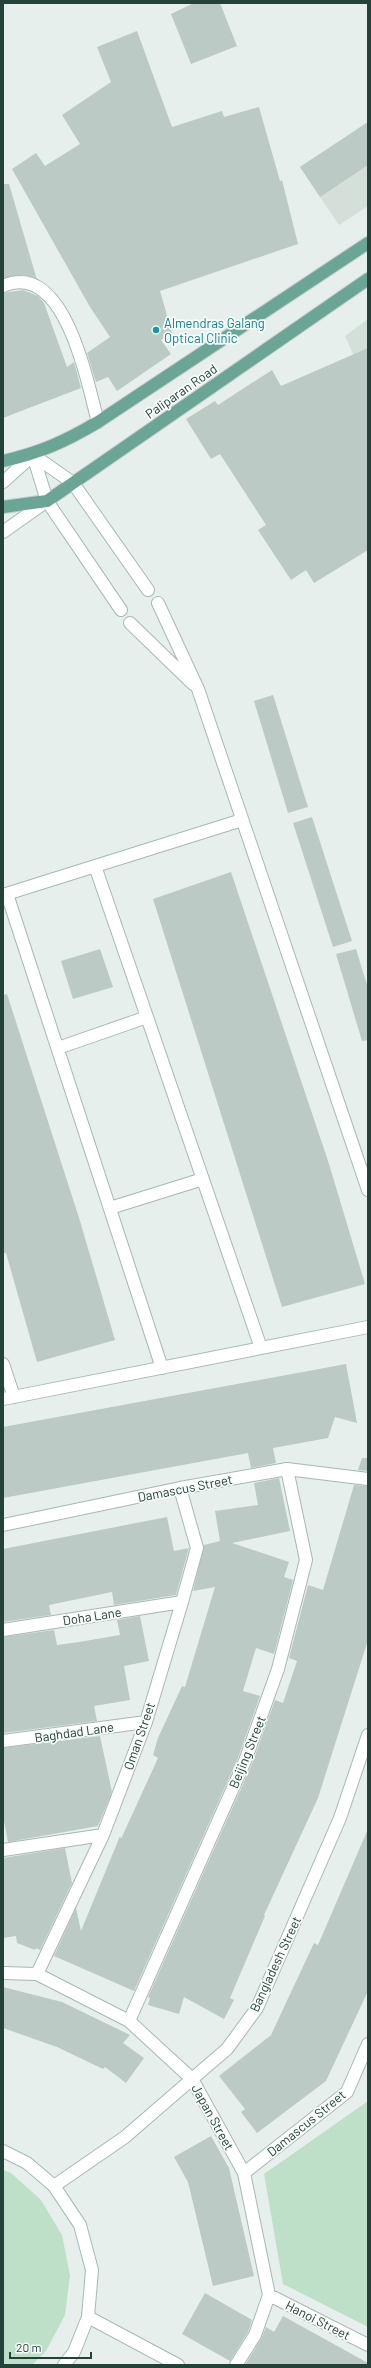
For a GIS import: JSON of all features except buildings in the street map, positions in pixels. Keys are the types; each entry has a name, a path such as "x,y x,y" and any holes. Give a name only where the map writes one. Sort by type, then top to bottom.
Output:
{"main road":[{"name":"Paliparan Road","path":"3,461 33,455 66,441 98,422 368,243"},
{"name":"Paliparan Road","path":"3,507 47,501 368,279"}],"street":[{"path":"3,286 14,282 33,283 48,294 58,307 74,338 98,422"},
{"path":"33,455 73,482 148,590"},
{"path":"3,482 33,455"},
{"path":"33,455 47,501 121,610"},
{"path":"3,532 47,501"},
{"path":"158,603 198,689 368,1190"},
{"path":"130,623 198,689"},
{"path":"162,1368 58,1048 5,895 242,820"},
{"path":"95,866 261,1348"},
{"path":"58,1048 147,1018"},
{"path":"110,1208 203,1179"},
{"path":"3,1364 9,1398 368,1327"},
{"name":"Damascus Street","path":"3,1525 180,1488 287,1469 368,1479"},
{"name":"Beijing Street","path":"129,2021 245,1761 278,1669 306,1560 287,1469"},
{"name":"Oman Street","path":"38,1974 103,1835 146,1722 182,1602 197,1548 180,1488"},
{"name":"Doha Lane","path":"3,1630 182,1602"},
{"name":"Baghdad Lane","path":"3,1741 146,1722"},
{"name":"Bangladesh Street","path":"54,2186 92,2162 125,2137 192,2080 227,2049 257,2008 340,1818 368,1735"},
{"path":"3,1850 103,1835"},
{"name":"Japan Street","path":"3,1973 38,1974 129,2021 192,2080 244,2173 269,2296"},
{"name":"Damascus Street","path":"244,2173 347,2092 368,2044"},
{"path":"3,2151 27,2163 54,2186 80,2226 92,2270 88,2317 74,2352 64,2365"},
{"path":"236,2365 255,2335 269,2296"},
{"name":"Hanoi Street","path":"269,2296 368,2345"},
{"path":"88,2317 178,2365"}],"shaded area":[{"path":"368,122 368,206 339,225 300,167"},
{"path":"368,319 368,387 345,336"}],"green space":[{"path":"368,2101 368,2327 283,2284 264,2174"},
{"path":"3,2170 11,2173 41,2200 62,2235 70,2275 65,2315 46,2351 32,2365 3,2365"}],"place":[{"name":"Almendras Galang Optical Clinic","path":"156,330"}]}
